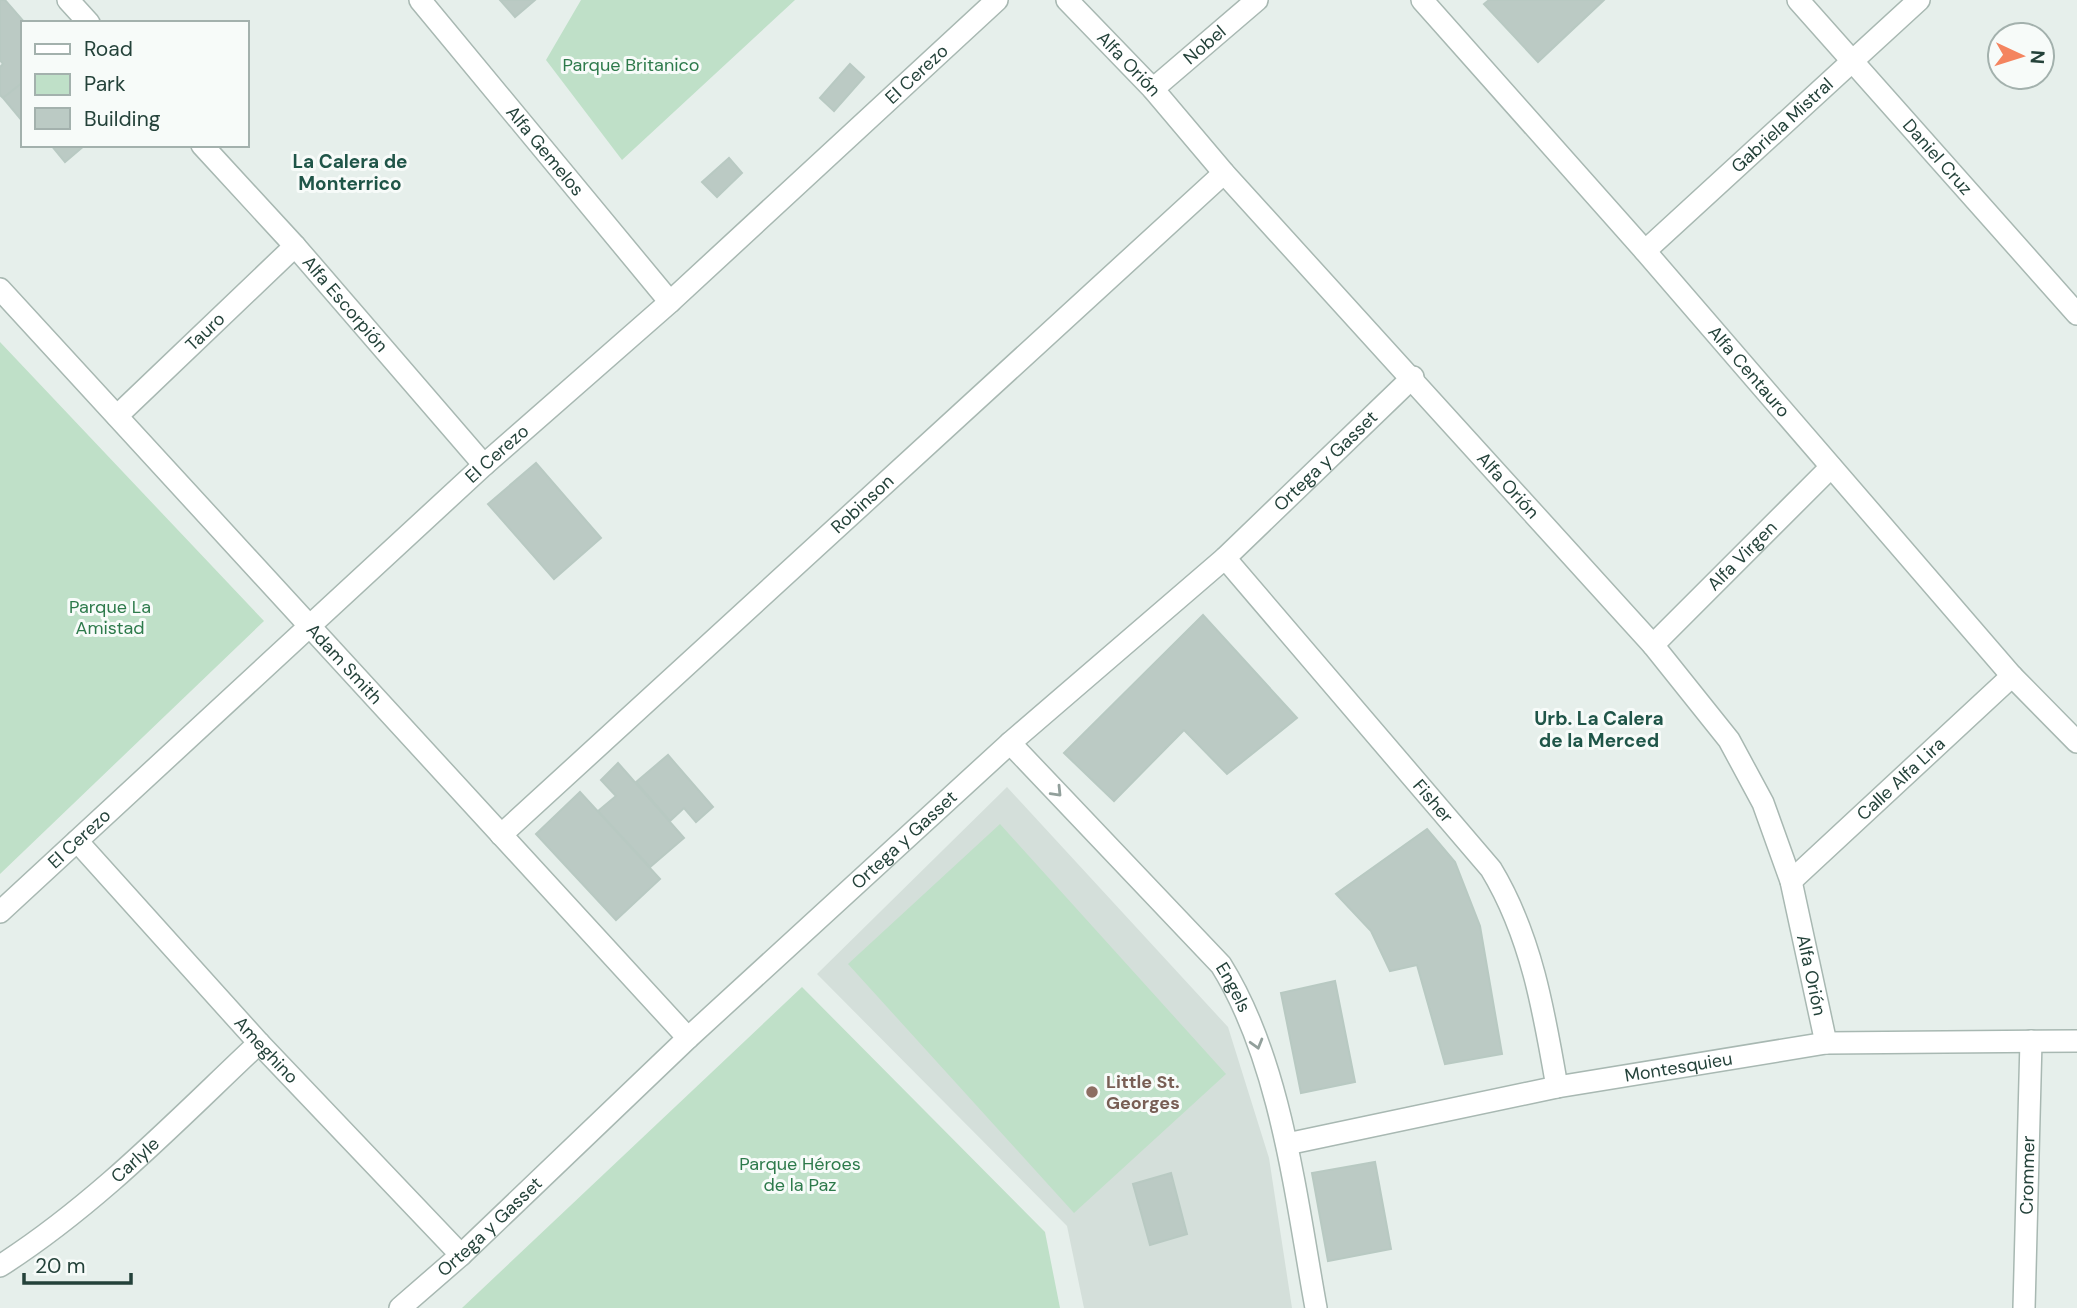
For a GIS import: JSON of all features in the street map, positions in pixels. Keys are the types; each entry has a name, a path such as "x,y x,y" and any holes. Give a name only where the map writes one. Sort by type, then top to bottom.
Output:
{"street":[{"path":"68,0 87,21"},
{"name":"Alfa Gemelos","path":"420,0 670,302"},
{"name":"El Cerezo","path":"0,912 484,465 670,302 997,0"},
{"name":"Alfa Orión","path":"1067,0 1153,89 1224,173 1413,377 1653,645 1729,740 1763,803 1791,881 1826,1043"},
{"name":"Nobel","path":"1153,89 1257,0"},
{"name":"Alfa Centauro","path":"1422,0 1645,251 2012,676 2077,742"},
{"name":"Daniel Cruz","path":"1798,0 2077,314"},
{"name":"Gabriela Mistral","path":"1645,251 1919,0"},
{"name":"Alfa Escorpión","path":"204,147 295,246 484,465"},
{"name":"Robinson","path":"501,835 1224,173"},
{"name":"Tauro","path":"117,416 295,246"},
{"name":"Adam Smith","path":"0,289 688,1038"},
{"name":"Ortega y Gasset","path":"400,1308 461,1255 688,1038 1010,743 1225,558 1413,377"},
{"name":"Alfa Virgen","path":"1653,645 1831,467"},
{"name":"Fisher","path":"1225,558 1491,869 1518,919 1528,952 1557,1087"},
{"name":"Calle Alfa Lira","path":"1791,881 2012,676"},
{"name":"Engels","path":"1010,743 1222,965 1242,998 1287,1144 1316,1308"},
{"name":"Ameghino","path":"77,841 259,1042 461,1255"},
{"name":"Crommer","path":"2024,1308 2031,1041"},
{"name":"Montesquieu","path":"1287,1144 1557,1087 1826,1043 2077,1041"},
{"name":"Carlyle","path":"0,1266 59,1227 101,1193 259,1042"}],"shaded area":[{"name":"Little St. Georges","path":"1007,787 1228,1027 1269,1158 1292,1308 1084,1308 1067,1226 817,974"}],"green space":[{"name":"Parque Britanico","path":"581,0 795,0 622,160 546,60"},
{"name":"Parque La Amistad","path":"0,342 264,621 0,874"},
{"path":"1000,824 1226,1074 1074,1213 848,964"},
{"name":"Parque Héroes de la Paz","path":"802,987 1045,1232 1060,1308 462,1308"}],"building":[{"path":"0,0 5,0 23,21 21,21 21,84 3,98 0,95 0,67 3,64 0,60"},
{"path":"500,0 535,0 515,17"},
{"path":"1489,0 1604,0 1538,62 1484,4"},
{"path":"850,64 864,77 834,111 820,98"},
{"path":"21,84 21,120 3,98"},
{"path":"53,147 83,147 65,162"},
{"path":"729,158 742,173 717,197 702,182"},
{"path":"536,463 601,538 554,579 488,504"},
{"path":"1203,615 1297,718 1227,774 1184,730 1114,801 1064,753"},
{"path":"668,755 713,807 696,822 684,808 670,821 636,782"},
{"path":"618,763 684,838 650,867 598,811 616,796 601,780"},
{"path":"580,792 660,879 616,920 536,834"},
{"path":"1427,829 1455,862 1480,926 1502,1054 1445,1064 1417,965 1390,971 1371,931 1336,894"},
{"path":"1335,981 1355,1082 1301,1093 1281,993"},
{"path":"1375,1162 1391,1249 1328,1261 1312,1173"},
{"path":"1171,1173 1187,1234 1150,1245 1133,1184"}],"place":[{"name":"Little St. Georges","path":"1092,1092"}],"district":[{"name":"La Calera de Monterrico","path":"350,172"},
{"name":"Urb. La Calera de la Merced","path":"1599,729"}]}
